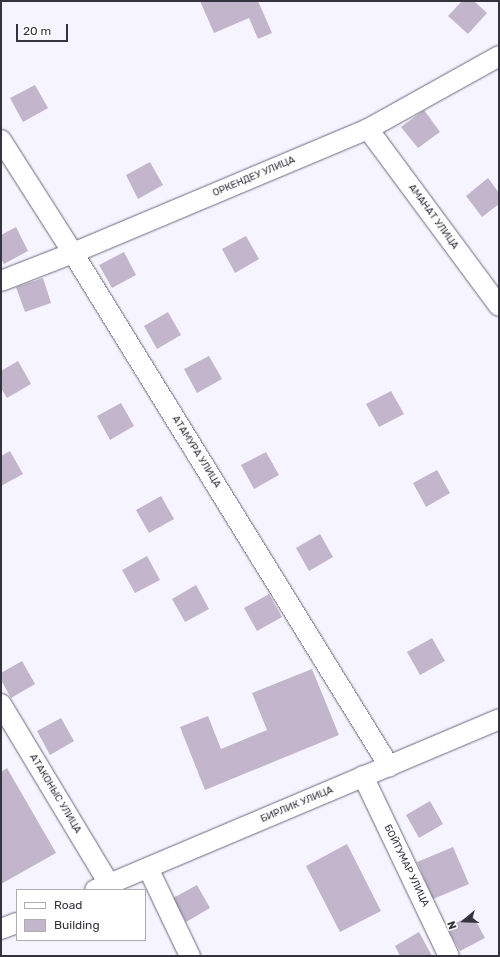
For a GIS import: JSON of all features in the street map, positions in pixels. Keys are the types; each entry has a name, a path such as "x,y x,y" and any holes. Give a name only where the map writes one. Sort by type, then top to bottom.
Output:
{"street":[{"name":"ОРКЕНДЕУ УЛИЦА","path":"1,280 73,253 368,129 499,56"},
{"name":"АМАНАТ УЛИЦА","path":"368,129 499,306"},
{"name":"АТАМУРА УЛИЦА","path":"1,140 73,253 389,766"},
{"name":"АТАКОНЫС УЛИЦА","path":"1,704 102,887"},
{"name":"БИРЛИК УЛИЦА","path":"102,887 499,719"},
{"name":"БОЙТУМАР УЛИЦА","path":"363,776 449,956"},
{"path":"148,868 190,956"},
{"path":"1,929 16,923"}],"building":[{"path":"200,1 258,1 272,33 258,39 249,18 214,33"},
{"path":"462,1 474,1 487,13 468,34 448,16"},
{"path":"35,85 48,108 23,122 10,98"},
{"path":"424,110 440,132 418,148 401,127"},
{"path":"150,162 163,185 138,199 126,175"},
{"path":"488,178 499,193 499,204 482,217 466,196"},
{"path":"16,227 28,251 4,264 1,259 1,235"},
{"path":"246,236 259,259 235,273 222,249"},
{"path":"124,252 136,275 112,288 99,265"},
{"path":"43,278 51,303 25,312 16,287"},
{"path":"168,312 181,335 157,349 144,326"},
{"path":"209,356 222,379 197,393 184,369"},
{"path":"18,361 31,384 7,398 1,388 1,371"},
{"path":"391,391 404,414 379,427 366,404"},
{"path":"121,403 134,426 110,440 97,416"},
{"path":"10,451 23,474 1,486 1,456"},
{"path":"266,452 279,475 254,489 241,465"},
{"path":"437,470 450,493 426,507 413,483"},
{"path":"161,496 174,519 149,533 136,510"},
{"path":"320,534 333,557 309,571 296,548"},
{"path":"147,556 160,580 135,593 122,570"},
{"path":"196,585 209,609 185,622 172,599"},
{"path":"269,594 282,617 257,631 244,608"},
{"path":"432,638 445,661 420,675 407,652"},
{"path":"22,661 35,684 11,698 1,680 1,673"},
{"path":"312,669 339,735 205,790 180,727 208,716 221,749 267,730 252,693"},
{"path":"61,718 74,741 50,755 37,731"},
{"path":"7,768 56,853 1,884 1,772"},
{"path":"430,801 443,824 419,838 406,815"},
{"path":"347,844 381,911 340,932 306,866"},
{"path":"453,847 469,884 433,899 417,862"},
{"path":"197,885 210,908 186,922 173,898"},
{"path":"472,914 485,938 460,951 447,928"},
{"path":"419,932 432,956 400,956 395,946"}]}
